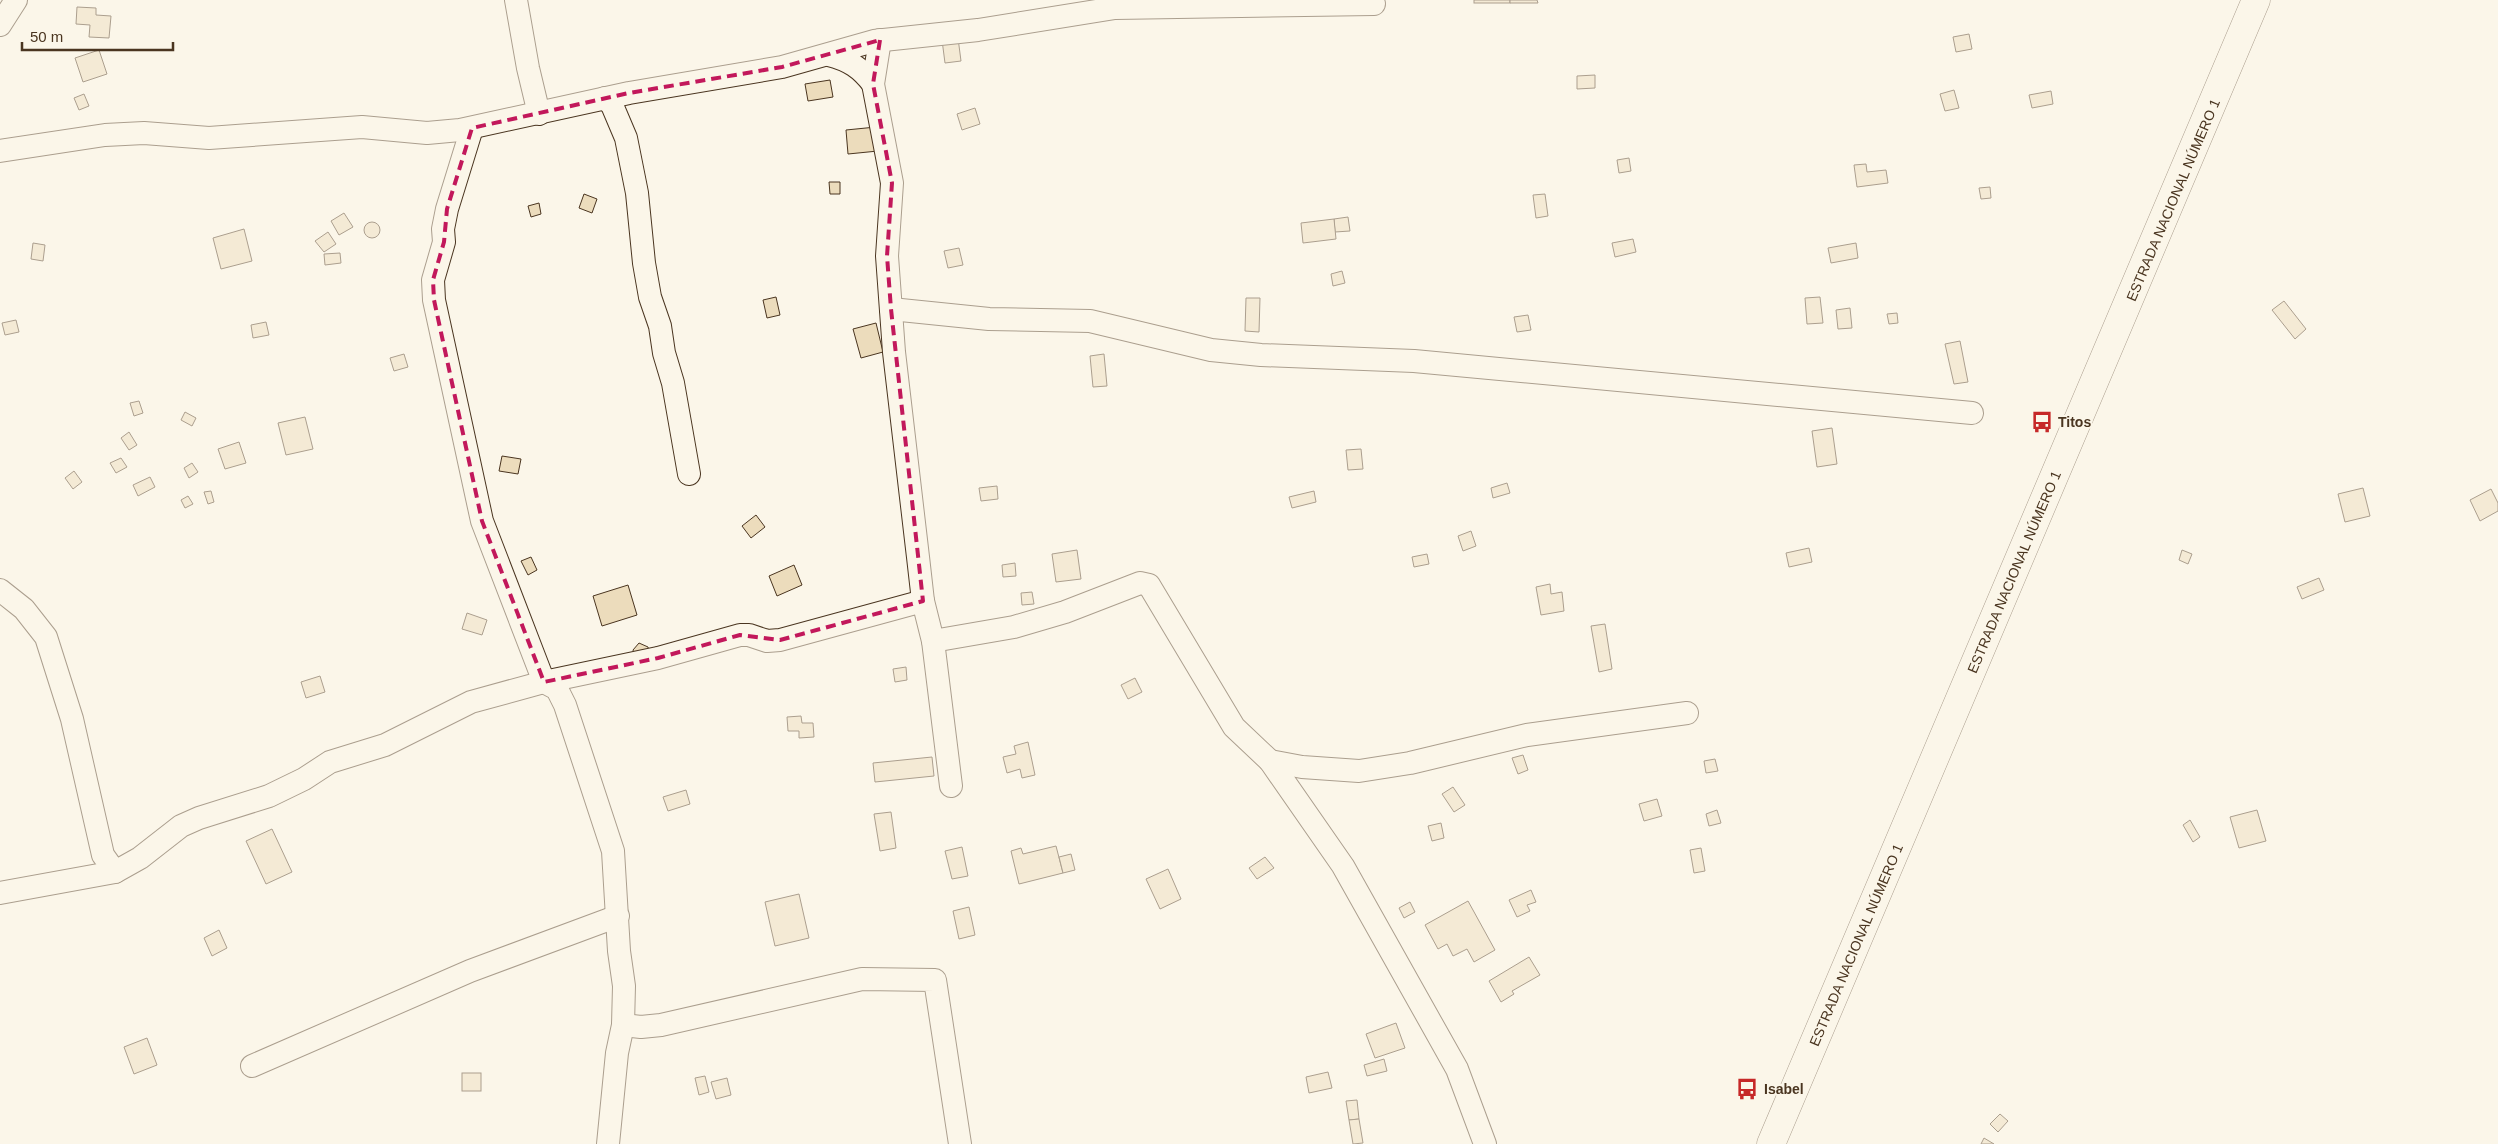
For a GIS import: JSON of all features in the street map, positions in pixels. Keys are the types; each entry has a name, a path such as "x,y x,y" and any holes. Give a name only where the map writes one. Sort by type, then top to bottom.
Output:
{"highway":[{"name":"ESTRADA NACIONAL NÚMERO 1","path":"1771,1144 2256,0"}],"street":[{"path":"0,24 16,0"},
{"path":"516,0 528,68 539,114"},
{"path":"0,151 120,134 144,133 209,138 362,127 399,132 448,132 539,114 605,98 782,67 880,40 978,30 1116,8 1374,4"},
{"path":"880,40 873,84 892,183 887,256 897,386 923,601 933,641 951,786"},
{"path":"829,55 850,62 864,72 873,84"},
{"path":"605,98 612,105 626,138 638,201 644,263 650,297 660,326 664,353 673,383 689,474"},
{"path":"472,128 447,208 443,229 444,242 433,280 434,300 482,521 544,682 556,689 565,704 614,850 619,951 624,986 624,1025 617,1054 608,1144"},
{"path":"448,132 464,151"},
{"path":"891,309 989,319 1090,321 1211,350 1261,355 1414,362 1972,413"},
{"path":"933,641 1014,627 1065,612 1140,583 1149,585 1234,727 1270,761 1343,866 1457,1070 1485,1144"},
{"path":"0,590 24,609 46,637 72,719 102,855 114,872"},
{"path":"0,893 114,872 140,858 168,834 199,818 269,796 304,779 330,762 385,745 471,702 544,682 658,658 740,635 749,635 767,641 780,640 923,601"},
{"path":"1270,761 1302,768 1359,771 1410,763 1527,735 1687,713"},
{"path":"252,1066 470,971 618,916"},
{"path":"624,1025 641,1027 661,1024 862,979 934,980 960,1144"}],"highlighted area":[{"path":"880,40 873,84 892,183 887,256 891,309 923,601 780,640 740,635 658,658 544,682 482,521 434,300 433,280 444,242 447,209 472,128 629,93 782,67"}],"building":[{"path":"1474,0 1510,0 1510,3 1474,3"},
{"path":"1510,0 1537,0 1538,3 1510,3"},
{"path":"77,7 96,8 96,15 111,16 109,38 89,37 90,25 76,24"},
{"path":"1969,34 1972,49 1956,52 1953,37"},
{"path":"958,38 961,61 945,63 942,40"},
{"path":"99,50 107,74 83,82 75,58"},
{"path":"1595,75 1595,88 1577,89 1577,76"},
{"path":"830,80 833,97 808,101 805,84"},
{"path":"1954,90 1959,108 1945,111 1940,94"},
{"path":"2051,91 2053,104 2032,108 2029,95"},
{"path":"84,94 89,106 79,110 74,98"},
{"path":"975,108 980,124 962,130 957,114"},
{"path":"876,127 878,151 848,154 846,130"},
{"path":"1629,158 1631,171 1619,173 1617,160"},
{"path":"1866,164 1867,172 1886,170 1888,183 1857,187 1854,165"},
{"path":"829,182 840,182 840,194 830,194"},
{"path":"1990,187 1991,198 1981,199 1979,188"},
{"path":"584,194 597,199 592,213 579,208"},
{"path":"1545,194 1548,216 1536,218 1533,195"},
{"path":"539,203 541,214 531,217 528,206"},
{"path":"344,213 353,227 339,235 331,221"},
{"path":"1348,217 1350,231 1335,232 1334,219"},
{"path":"1334,219 1336,239 1303,243 1301,223"},
{"path":"372,222 380,230 372,238 364,230"},
{"path":"244,229 252,261 221,269 213,238"},
{"path":"328,232 336,244 324,252 315,241"},
{"path":"1633,239 1636,252 1615,257 1612,243"},
{"path":"33,243 45,245 43,261 31,259"},
{"path":"1856,243 1858,258 1831,263 1828,248"},
{"path":"959,248 963,265 948,268 944,251"},
{"path":"340,253 341,263 325,265 324,254"},
{"path":"1342,271 1345,283 1333,286 1331,274"},
{"path":"776,297 780,315 767,318 763,300"},
{"path":"1820,297 1823,323 1807,324 1805,298"},
{"path":"1246,298 1260,298 1259,332 1245,331"},
{"path":"2284,301 2306,329 2295,339 2272,310"},
{"path":"1850,308 1852,328 1838,329 1836,310"},
{"path":"1897,313 1898,323 1889,324 1887,314"},
{"path":"1528,315 1531,330 1517,332 1514,317"},
{"path":"16,320 19,332 5,335 2,323"},
{"path":"266,322 269,335 253,338 251,325"},
{"path":"876,323 883,352 861,358 853,329"},
{"path":"1960,341 1968,382 1954,384 1945,344"},
{"path":"404,354 408,367 394,371 390,358"},
{"path":"1104,354 1107,386 1093,387 1090,356"},
{"path":"139,401 143,413 134,416 130,403"},
{"path":"185,412 196,418 192,426 181,420"},
{"path":"305,417 313,449 286,455 278,423"},
{"path":"1832,428 1837,464 1817,467 1812,431"},
{"path":"129,432 137,445 129,450 121,438"},
{"path":"239,442 246,463 225,469 218,449"},
{"path":"1361,449 1363,469 1348,470 1346,450"},
{"path":"502,456 521,459 518,474 499,471"},
{"path":"121,458 127,467 116,473 110,463"},
{"path":"192,463 198,472 189,478 184,468"},
{"path":"74,471 82,482 73,489 65,478"},
{"path":"150,477 155,487 138,496 133,485"},
{"path":"1507,483 1510,493 1493,498 1491,488"},
{"path":"997,486 998,499 981,501 979,488"},
{"path":"2363,488 2370,516 2345,522 2338,494"},
{"path":"2491,489 2498,503 2498,511 2480,521 2470,500"},
{"path":"211,491 214,502 208,504 204,492"},
{"path":"1314,491 1316,502 1292,508 1289,497"},
{"path":"188,496 193,504 185,508 181,500"},
{"path":"756,515 765,527 751,538 742,526"},
{"path":"1471,531 1476,546 1463,551 1458,536"},
{"path":"1809,548 1812,562 1789,567 1786,553"},
{"path":"1077,550 1081,579 1056,582 1052,554"},
{"path":"2182,550 2192,554 2188,564 2179,560"},
{"path":"1427,554 1429,564 1414,567 1412,557"},
{"path":"531,557 537,570 528,575 521,561"},
{"path":"1015,563 1016,576 1003,577 1002,565"},
{"path":"794,565 802,585 777,596 769,576"},
{"path":"2319,578 2324,590 2302,599 2297,587"},
{"path":"1550,584 1551,594 1562,592 1564,611 1541,615 1536,587"},
{"path":"628,585 637,615 602,626 593,596"},
{"path":"1032,592 1034,604 1022,605 1021,593"},
{"path":"467,613 487,620 482,635 462,629"},
{"path":"1605,624 1612,669 1599,672 1591,626"},
{"path":"639,643 648,647 649,651 634,655 633,650"},
{"path":"906,667 907,680 895,682 893,669"},
{"path":"320,676 325,692 306,698 301,682"},
{"path":"1135,678 1142,692 1128,699 1121,685"},
{"path":"801,716 802,723 813,723 814,737 799,738 799,731 788,731 787,717"},
{"path":"1028,742 1035,775 1022,778 1020,769 1007,773 1003,757 1016,754 1014,746"},
{"path":"1523,755 1528,770 1518,774 1512,758"},
{"path":"932,757 934,776 875,782 873,763"},
{"path":"1715,759 1718,771 1706,773 1704,761"},
{"path":"1453,787 1465,805 1454,812 1442,794"},
{"path":"686,790 690,804 668,811 663,797"},
{"path":"1657,799 1662,816 1644,821 1639,804"},
{"path":"1717,810 1721,823 1709,826 1706,814"},
{"path":"2257,810 2266,841 2239,848 2230,817"},
{"path":"891,812 896,848 880,851 874,814"},
{"path":"2190,820 2200,837 2193,842 2183,825"},
{"path":"1441,823 1444,838 1432,841 1428,826"},
{"path":"272,829 292,872 266,884 246,841"},
{"path":"1056,846 1063,873 1019,884 1011,851 1021,848 1023,854"},
{"path":"962,847 968,876 952,879 945,851"},
{"path":"1701,848 1705,871 1694,873 1690,850"},
{"path":"1071,854 1075,870 1063,873 1059,857"},
{"path":"1265,857 1274,868 1257,879 1249,868"},
{"path":"1168,869 1181,899 1160,909 1146,879"},
{"path":"1531,890 1536,902 1527,905 1530,911 1517,917 1509,900"},
{"path":"799,894 809,938 775,946 765,902"},
{"path":"1468,901 1495,950 1474,962 1467,949 1453,956 1447,944 1438,949 1425,925"},
{"path":"1410,902 1415,912 1404,918 1399,908"},
{"path":"969,907 975,935 959,939 953,911"},
{"path":"219,930 227,948 212,956 204,938"},
{"path":"1529,957 1540,975 1512,991 1514,994 1501,1002 1489,981"},
{"path":"1396,1023 1405,1048 1375,1058 1366,1034"},
{"path":"147,1038 157,1065 134,1074 124,1047"},
{"path":"1384,1059 1387,1071 1367,1076 1364,1065"},
{"path":"1328,1072 1332,1088 1309,1093 1306,1077"},
{"path":"462,1073 481,1073 481,1091 462,1091"},
{"path":"705,1076 709,1092 699,1095 695,1078"},
{"path":"727,1078 731,1095 716,1099 711,1082"},
{"path":"1357,1100 1359,1119 1349,1120 1346,1101"},
{"path":"2000,1114 2008,1121 1998,1132 1990,1124"},
{"path":"1359,1119 1363,1143 1353,1144 1349,1120"},
{"path":"1984,1138 1994,1144 1981,1144"}],"place":[{"name":"Titos","path":"2042,422"},
{"name":"Isabel","path":"1747,1089"}]}
